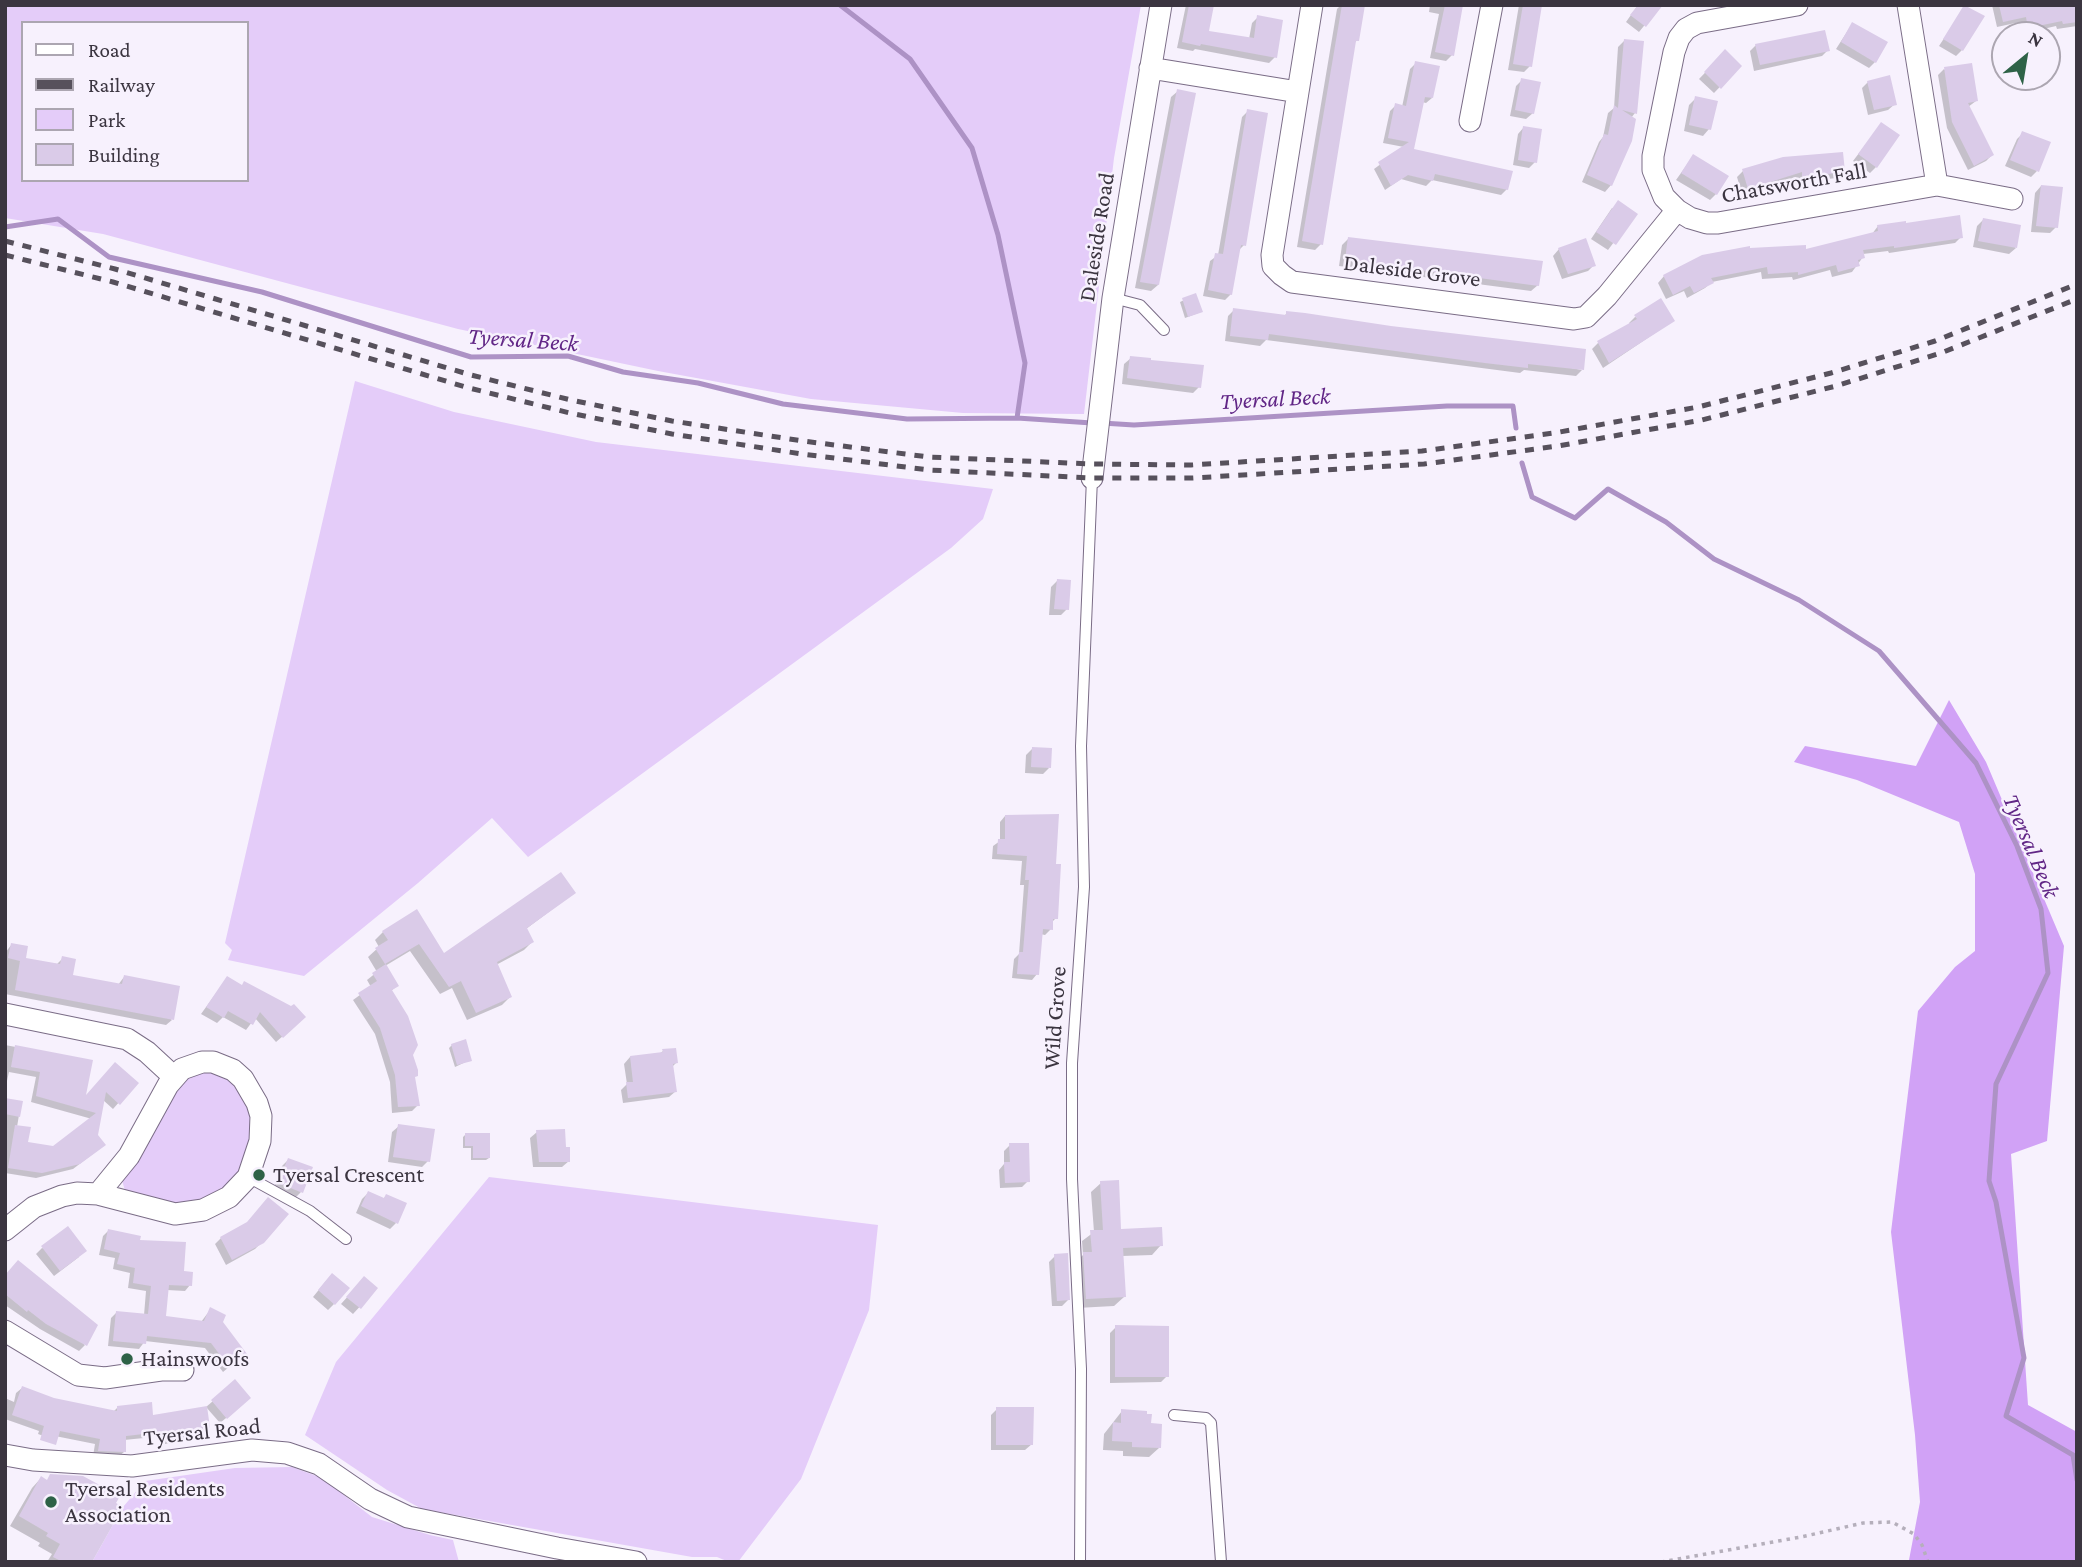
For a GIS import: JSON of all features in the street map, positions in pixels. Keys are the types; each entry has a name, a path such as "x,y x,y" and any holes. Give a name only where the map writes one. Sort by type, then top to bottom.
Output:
{"street":[{"name":"Daleside Road","path":"1092,478 1113,298 1161,5"},
{"name":"Daleside Grove","path":"1312,5 1272,255 1273,266 1292,282 1574,319 1586,317 1607,296 1677,210"},
{"path":"1470,121 1492,5"},
{"path":"1677,210 1664,197 1657,183 1653,156 1679,38 1686,29 1697,23 1797,5"},
{"path":"1908,5 1937,186"},
{"path":"1150,68 1298,92"},
{"name":"Chatsworth Fall","path":"1677,210 1690,218 1718,223 1937,186 2012,198"},
{"path":"5,1014 127,1039 173,1076"},
{"path":"7,1223 45,1201 77,1193 99,1194 161,1212 189,1213 216,1205 239,1188 248,1177 258,1154 261,1129 257,1103 243,1079 233,1070 213,1062 191,1064 173,1076 129,1156 99,1194"},
{"path":"5,1331 78,1375 105,1378 162,1370 183,1370"},
{"name":"Tyersal Road","path":"5,1455 33,1460 119,1466 252,1450 287,1453 319,1464 370,1499 408,1517 636,1562"}],"lane":[{"path":"1113,298 1140,305 1164,330"},
{"name":"Wild Grove","path":"1080,1562 1081,1369 1072,1179 1072,1063 1084,887 1081,746 1092,478"},
{"path":"248,1177 310,1211 346,1239"},
{"path":"1174,1415 1206,1418 1211,1423 1221,1562"}],"path":[{"path":"1661,1562 1863,1523 1892,1522 1914,1534 1922,1545 1928,1562"}],"green space":[{"path":"5,5 1141,5 1114,158 1084,414 963,413 811,399 658,371 458,329 103,234 5,218"},
{"path":"355,381 454,412 596,442 993,489 983,519 951,548 528,857 492,818 418,883 304,976 228,960 232,950 225,943"},
{"path":"216,1071 236,1084 254,1122 241,1173 212,1198 176,1207 125,1191 122,1180 172,1091 189,1074"},
{"path":"489,1177 878,1225 869,1310 801,1479 738,1562 717,1557 692,1557 422,1509 387,1490 305,1435 336,1362"},
{"path":"292,1467 322,1478 372,1517 453,1540 459,1562 92,1562 123,1507 145,1481 235,1468"}],"shaded area":[{"path":"1949,700 1986,762 2064,946 2047,1141 2011,1154 2028,1405 2077,1432 2077,1562 1909,1560 1920,1502 1915,1435 1891,1232 1918,1011 1955,967 1975,951 1975,874 1959,822 1857,780 1794,762 1805,746 1916,766"}],"building":[{"path":"1189,5 1214,5 1209,31 1254,38 1257,15 1283,20 1277,58 1182,42"},
{"path":"1342,5 1365,5 1359,41 1356,41 1323,245 1302,241"},
{"path":"1445,5 1463,5 1454,56 1435,52"},
{"path":"1523,5 1542,5 1532,67 1513,64"},
{"path":"1638,5 1663,5 1646,27 1630,15"},
{"path":"1964,5 1985,16 1963,51 1943,39"},
{"path":"1999,5 2077,5 2077,22 2063,24 2062,21 2027,21 2026,17 2003,21"},
{"path":"1852,22 1888,42 1876,63 1841,42"},
{"path":"1825,30 1830,51 1760,65 1755,44"},
{"path":"1624,39 1644,41 1637,114 1622,110 1636,119 1632,141 1612,186 1587,175 1604,134 1608,135 1614,105 1618,108"},
{"path":"1725,49 1742,66 1721,89 1704,72"},
{"path":"1415,61 1440,66 1433,98 1425,97 1414,149 1513,171 1508,190 1435,174 1433,181 1408,175 1391,186 1378,162 1409,142 1388,138 1395,103 1406,106"},
{"path":"1972,63 1978,101 1968,103 1994,155 1974,166 1952,122 1944,67"},
{"path":"1890,75 1897,105 1874,110 1867,81"},
{"path":"1521,78 1541,82 1534,114 1515,110"},
{"path":"1177,89 1196,93 1159,285 1140,282"},
{"path":"1695,96 1718,101 1711,130 1689,125"},
{"path":"1247,109 1268,113 1246,246 1241,245 1232,295 1208,290 1215,253 1223,254"},
{"path":"1881,122 1900,135 1877,168 1858,154"},
{"path":"1523,126 1542,129 1537,163 1518,160"},
{"path":"2022,131 2051,142 2039,172 2010,160"},
{"path":"1843,152 1845,172 1802,177 1802,172 1748,189 1742,169 1783,157"},
{"path":"1693,154 1729,176 1717,195 1681,173"},
{"path":"2041,185 2063,187 2058,228 2036,226"},
{"path":"1618,200 1638,214 1616,245 1596,232"},
{"path":"1960,215 1963,238 1863,250 1865,258 1858,260 1860,266 1838,272 1836,265 1798,275 1798,272 1768,274 1767,267 1711,278 1714,283 1694,293 1690,286 1673,295 1663,275 1702,255 1750,246 1806,245 1806,249 1878,231 1877,225"},
{"path":"1983,218 2021,225 2017,248 1978,241"},
{"path":"1348,237 1543,261 1539,286 1345,260"},
{"path":"1586,238 1596,266 1568,274 1558,248"},
{"path":"1196,293 1203,312 1188,317 1182,298"},
{"path":"1661,298 1675,321 1609,363 1597,341 1637,319 1634,315"},
{"path":"1233,308 1286,315 1286,311 1305,313 1586,349 1584,370 1528,364 1528,368 1269,334 1268,340 1230,336"},
{"path":"1130,356 1204,365 1201,388 1127,378"},
{"path":"1057,579 1071,580 1069,610 1054,609"},
{"path":"1032,747 1052,748 1051,768 1031,767"},
{"path":"1059,814 1056,864 1061,864 1058,919 1053,919 1053,930 1043,929 1039,975 1017,974 1019,952 1023,952 1029,880 1025,880 1027,856 997,854 998,839 1005,839 1005,815"},
{"path":"561,872 576,893 527,928 534,942 497,962 512,997 476,1013 461,981 449,987 419,944 385,964 375,948 388,940 382,931 417,909 444,953"},
{"path":"11,943 28,946 26,958 60,964 62,956 76,959 73,975 122,984 124,975 180,986 174,1020 15,990 20,961 8,958"},
{"path":"386,964 399,986 392,990 408,1016 418,1045 413,1055 418,1070 418,1076 415,1077 420,1106 398,1107 395,1075 380,1028 358,993 377,981 372,973"},
{"path":"227,976 242,985 244,981 291,1006 294,1004 306,1017 283,1038 260,1012 253,1025 228,1011 224,1018 206,1007"},
{"path":"466,1039 472,1061 457,1065 451,1044"},
{"path":"15,1045 93,1060 86,1095 115,1062 139,1083 120,1105 106,1092 98,1135 106,1145 80,1164 42,1173 8,1168 15,1125 31,1127 28,1142 53,1146 96,1113 36,1096 40,1072 11,1067"},
{"path":"676,1048 678,1063 673,1064 677,1092 628,1098 626,1082 633,1082 630,1056"},
{"path":"5,1098 23,1101 20,1117 5,1114"},
{"path":"398,1124 435,1129 430,1162 393,1157"},
{"path":"565,1129 566,1147 570,1147 570,1162 539,1162 536,1130"},
{"path":"465,1133 490,1133 490,1158 473,1158 473,1146 465,1146"},
{"path":"1009,1143 1029,1143 1030,1182 1005,1183 1004,1162 1010,1162"},
{"path":"288,1158 313,1167 303,1193 278,1183"},
{"path":"1119,1180 1121,1229 1162,1227 1163,1246 1123,1248 1126,1297 1086,1299 1083,1252 1092,1252 1090,1230 1103,1230 1100,1181"},
{"path":"368,1191 384,1198 386,1194 407,1203 398,1224 361,1206"},
{"path":"268,1197 289,1214 264,1243 232,1260 220,1237 247,1222"},
{"path":"68,1226 87,1251 60,1271 41,1246"},
{"path":"108,1229 141,1236 140,1240 186,1242 184,1271 193,1272 192,1286 169,1285 166,1316 204,1321 210,1307 226,1315 223,1322 247,1354 229,1367 211,1343 147,1336 146,1344 113,1341 116,1311 148,1314 151,1286 133,1283 135,1268 117,1264 120,1253 104,1249"},
{"path":"1068,1253 1070,1300 1057,1301 1054,1254"},
{"path":"18,1260 98,1325 87,1346 46,1324 28,1310 27,1312 5,1294 5,1275"},
{"path":"332,1273 350,1288 335,1305 318,1290"},
{"path":"364,1276 378,1288 361,1309 346,1297"},
{"path":"1115,1325 1169,1326 1169,1377 1115,1377"},
{"path":"235,1379 251,1398 227,1419 211,1400"},
{"path":"22,1386 54,1398 117,1411 117,1406 152,1402 153,1415 207,1406 210,1428 187,1432 187,1436 171,1439 169,1431 126,1436 126,1452 98,1451 100,1439 60,1431 56,1445 40,1440 44,1426 12,1415"},
{"path":"996,1407 1034,1407 1033,1445 996,1445"},
{"path":"1121,1409 1147,1411 1147,1414 1152,1414 1151,1423 1162,1424 1161,1448 1132,1447 1132,1442 1112,1441 1113,1422 1121,1423"},
{"path":"50,1474 83,1476 120,1496 116,1503 123,1507 92,1562 63,1562 53,1557 60,1544 46,1536 48,1533 19,1516 41,1476 47,1480"}],"waterway":[{"name":"Tyersal Beck","path":"840,5 910,59 972,148 998,235 1025,363 1017,418"},
{"name":"Tyersal Beck","path":"5,227 58,219 109,257 262,292 471,357 568,356 623,372 698,383 783,404 907,419 1017,418 1092,423"},
{"name":"Tyersal Beck","path":"1102,423 1134,425 1447,406 1513,406 1516,428"},
{"name":"Tyersal Beck","path":"1522,463 1532,497 1575,518 1608,489 1666,522 1714,559 1799,600 1879,651 1976,763 2017,846 2041,909 2048,973 1996,1084 1989,1181 1996,1202 2024,1358 2006,1416 2073,1455 2077,1480"}],"railway":[{"path":"5,241 115,269 471,375 672,421 929,457 1093,464 1191,465 1422,451 1554,433 1698,407 1831,373 1935,341 2077,284"},
{"path":"5,255 113,282 469,388 672,434 929,470 1092,478 1193,478 1424,464 1558,446 1702,420 1836,386 1941,353 2077,299"}],"place":[{"name":"Tyersal Crescent","path":"259,1175"},
{"name":"Hainswoofs","path":"127,1359"},
{"name":"Tyersal Residents Association","path":"51,1502"}]}
